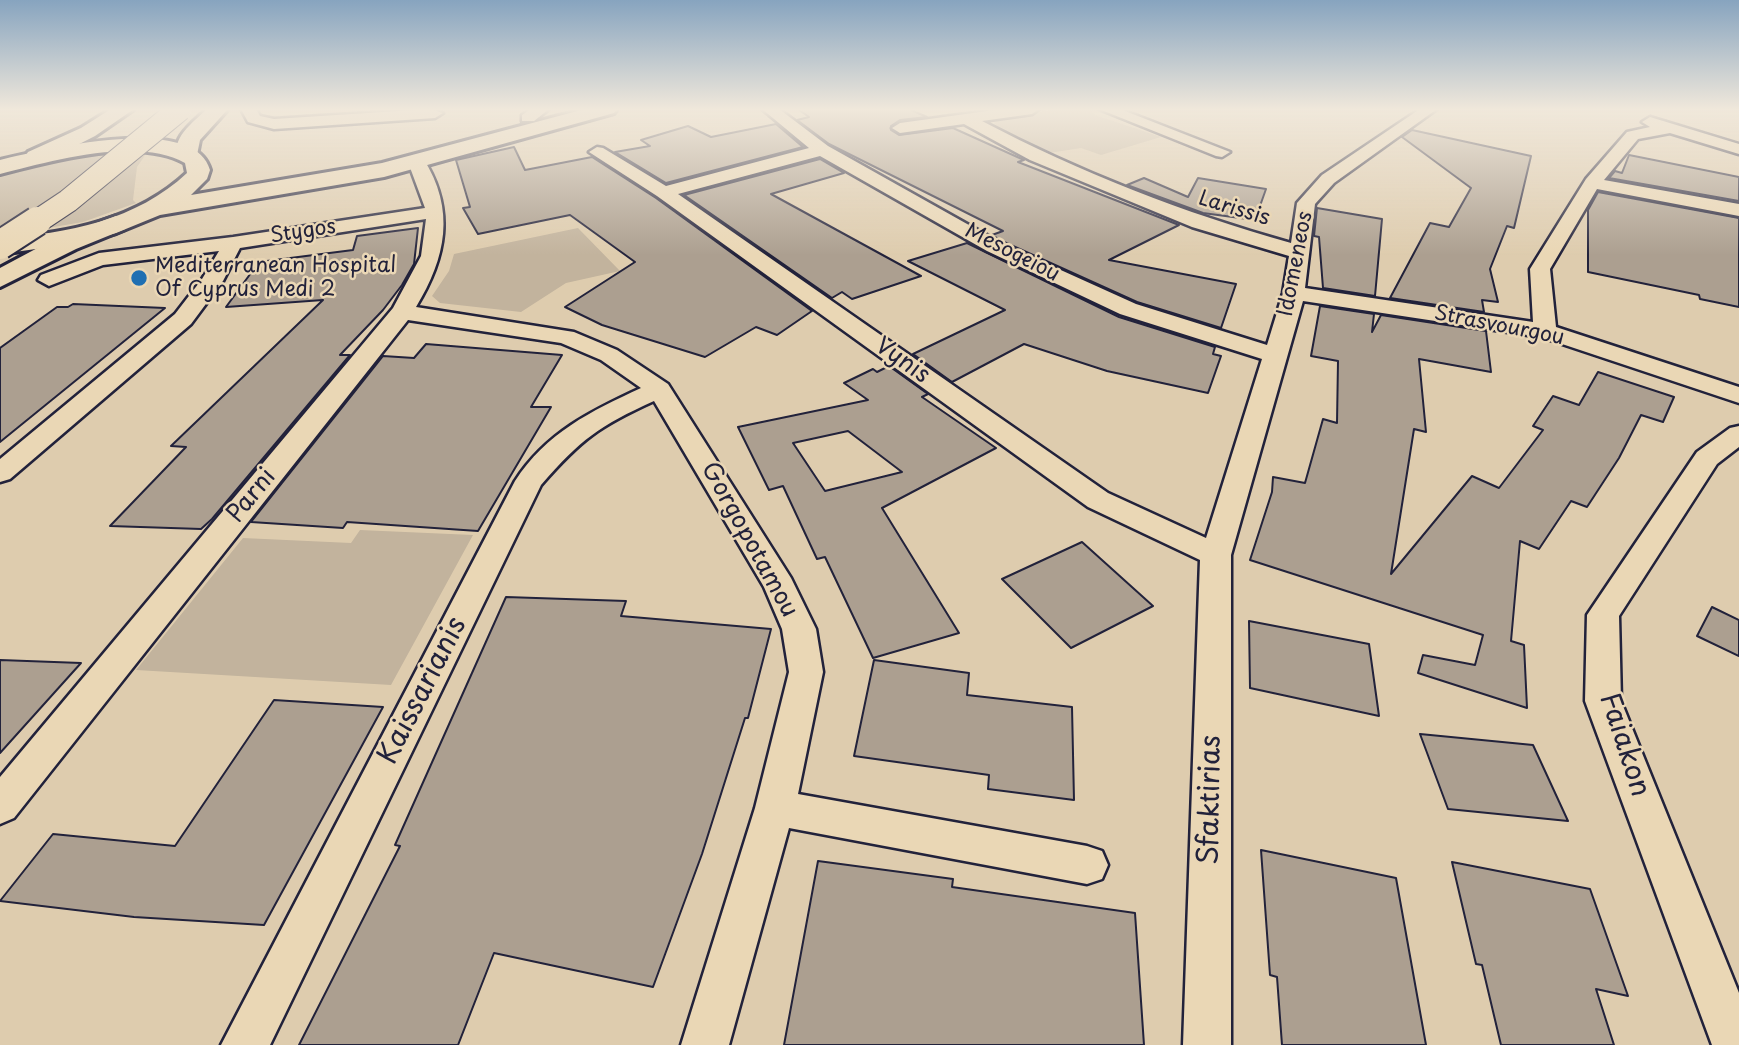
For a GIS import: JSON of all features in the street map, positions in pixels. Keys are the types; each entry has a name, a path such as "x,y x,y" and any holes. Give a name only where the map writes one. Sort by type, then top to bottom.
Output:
{"main road":[{"path":"0,167 33,158"},
{"path":"0,222 92,158"},
{"path":"0,246 68,201 121,158"},
{"path":"0,279 67,243 155,208 185,191 199,174 192,158"},
{"path":"195,158 221,165"},
{"path":"257,170 337,168 391,158"},
{"path":"155,208 432,158"},
{"path":"0,246 64,237 116,224"}],"street":[{"name":"Vynis","path":"607,158 663,192 1098,499 1216,555"},
{"path":"663,192 793,158"},
{"name":"Mesogeiou","path":"836,158 994,247 1128,309 1275,355"},
{"name":"Larissis","path":"1040,158 1199,223 1297,252"},
{"name":"Idomeneos","path":"1216,555 1294,293 1297,252 1306,203 1328,178 1358,158"},
{"path":"1545,331 1540,269 1592,183 1614,158"},
{"name":"Parni","path":"0,806 402,312 426,276 437,234 435,212 426,178 417,162"},
{"path":"1592,183 1739,210"},
{"name":"Stygos","path":"49,280 99,259 233,243 435,212"},
{"path":"0,473 183,319 212,281 233,243"},
{"name":"Strasvourgou","path":"1294,293 1545,331 1739,395"},
{"name":"Gorgopotamou","path":"402,312 566,337 608,355 659,389 780,586 799,629 806,672 775,808 705,1045"},
{"name":"Kaissarianis","path":"245,1045 529,481 560,446 592,420 659,389"},
{"name":"Faiakon","path":"1736,1045 1603,702 1603,615 1707,458 1739,434"},
{"name":"Sfaktirias","path":"1207,1045 1216,555"},
{"path":"775,808 1087,865"}],"shaded area":[{"path":"60,158 143,158 137,167 133,200 136,203 83,222 0,236 0,171"},
{"path":"578,228 620,271 566,283 521,312 440,303 432,296 449,271 454,254"},
{"path":"360,530 473,535 391,685 136,670 243,538 351,543"}],"building":[{"path":"519,158 525,170 593,158 656,198 812,311 777,335 756,327 705,357 602,325 565,307 635,262 570,215 478,234 463,208 470,207 456,160"},
{"path":"624,158 762,158 666,183"},
{"path":"857,158 1019,158 1024,160 1018,162 1179,225 1109,260 1236,284 1221,328 1137,302 992,235 1003,231"},
{"path":"1430,158 1531,158 1514,228 1507,226 1490,269 1498,302 1482,300 1484,312 1390,298 1430,223 1449,227 1471,188"},
{"path":"1628,158 1643,158 1739,177 1739,201 1609,178 1615,171 1622,173"},
{"path":"820,159 844,173 771,194 921,276 852,299 842,292 832,298 684,195"},
{"path":"1144,178 1188,197 1198,178 1266,189 1255,220 1203,213 1127,185"},
{"path":"1598,192 1739,218 1739,307 1700,299 1699,295 1588,272 1588,210"},
{"path":"1317,208 1382,219 1375,296 1323,288 1319,237 1314,236"},
{"path":"418,228 414,264 402,285 383,310 340,355 350,355 212,519 201,529 110,526 186,447 171,446 323,300 226,307 259,262 353,250 357,236"},
{"path":"967,243 1119,317 1215,347 1213,354 1221,356 1208,393 1107,371 1024,344 952,382 913,354 1005,310 908,261"},
{"path":"73,304 165,308 0,442 0,348 57,307"},
{"path":"1320,306 1374,314 1372,332 1381,315 1486,331 1491,372 1419,359 1426,432 1414,429 1391,574 1472,476 1499,488 1543,430 1533,426 1553,396 1579,405 1598,372 1674,397 1663,422 1641,415 1619,458 1587,507 1571,501 1539,549 1520,541 1511,641 1524,645 1527,708 1418,673 1423,655 1475,665 1483,635 1250,560 1272,492 1273,477 1305,483 1323,419 1337,423 1338,361 1311,356"},
{"path":"426,344 562,355 531,407 551,407 478,531 347,522 343,528 251,522 383,356 414,358"},
{"path":"889,366 928,394 922,397 996,448 882,508 959,633 873,658 825,557 817,559 783,486 769,490 738,427 868,400 844,383 873,369 877,372","holes":["848,431 902,472 825,491 793,443"]},
{"path":"1082,542 1153,606 1071,648 1002,579"},
{"path":"506,597 626,601 621,616 771,629 748,718 745,718 702,854 653,987 494,953 458,1045 299,1045 400,846 395,845"},
{"path":"1712,607 1739,620 1739,656 1697,636"},
{"path":"1249,621 1369,644 1379,716 1250,688"},
{"path":"0,660 81,663 0,753"},
{"path":"874,660 969,673 967,695 1072,707 1074,800 988,789 989,775 854,756"},
{"path":"274,700 383,707 264,925 134,917 0,901 53,834 175,846"},
{"path":"1420,734 1533,745 1568,821 1448,809"},
{"path":"1261,850 1396,878 1426,1045 1282,1045 1277,977 1270,975"},
{"path":"818,861 953,879 952,887 1135,913 1144,1045 784,1045"},
{"path":"1452,862 1590,889 1628,996 1596,989 1614,1045 1501,1045 1482,965 1476,964"}],"place":[{"name":"Mediterranean Hospital Of Cyprus Medi 2","path":"139,278"}]}
